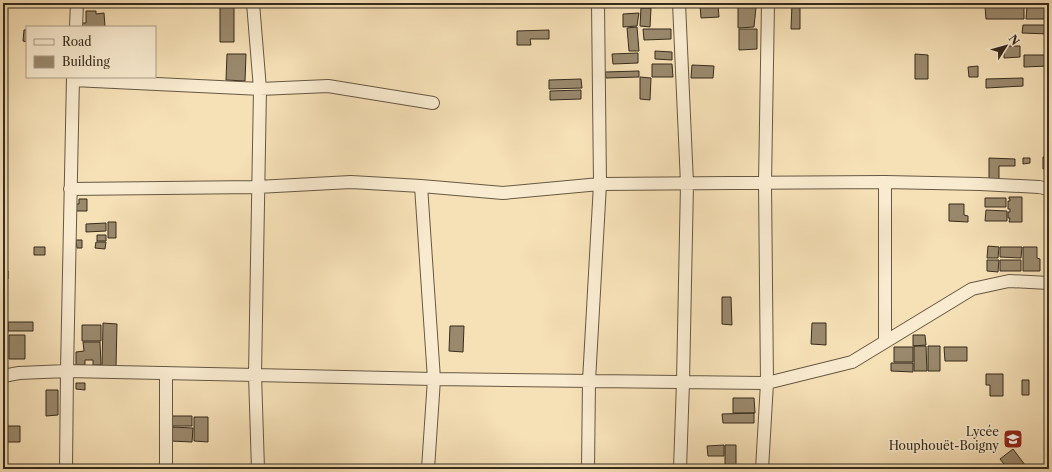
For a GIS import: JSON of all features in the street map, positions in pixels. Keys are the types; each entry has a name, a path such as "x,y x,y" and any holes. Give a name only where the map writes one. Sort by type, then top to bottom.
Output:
{"street":[{"path":"76,26 77,3"},
{"path":"253,3 260,89 257,187 255,375 258,469"},
{"path":"588,469 589,381 600,184 598,3"},
{"path":"680,3 687,184 680,469"},
{"path":"762,469 768,383 765,183 768,3"},
{"path":"66,469 66,371 73,79 260,89 328,86 433,103"},
{"path":"70,188 257,187 351,182 421,186 503,194 600,184 885,182 980,184 1039,187 1049,189"},
{"path":"885,182 885,342"},
{"path":"421,186 434,379 428,469"},
{"path":"3,376 19,372 66,371 434,379 768,383 852,362 972,289 1009,281 1049,283"},
{"path":"166,373 166,469"}],"building":[{"path":"220,3 234,3 234,42 220,42"},
{"path":"792,3 800,3 800,29 791,29"},
{"path":"700,5 718,5 719,17 701,18"},
{"path":"985,6 1024,6 1024,19 986,19"},
{"path":"1027,6 1049,6 1049,19 1026,19"},
{"path":"738,7 756,7 754,27 738,28"},
{"path":"641,8 651,8 650,27 640,26"},
{"path":"86,11 96,11 96,14 104,13 105,26 82,26 82,23 86,23"},
{"path":"639,13 637,26 623,27 623,14"},
{"path":"1023,25 1049,25 1049,34 1022,33"},
{"path":"637,27 639,51 629,51 627,28"},
{"path":"643,29 671,29 671,39 644,40"},
{"path":"739,29 757,29 757,49 739,50"},
{"path":"24,30 26,30 26,42 23,41"},
{"path":"549,30 549,39 530,39 531,45 517,45 517,31"},
{"path":"1004,46 1020,46 1020,57 1004,58"},
{"path":"655,51 672,52 672,60 655,59"},
{"path":"638,53 638,63 613,64 612,54"},
{"path":"227,54 246,54 245,81 226,80"},
{"path":"915,54 928,55 928,79 915,79"},
{"path":"1024,55 1049,55 1049,66 1024,67"},
{"path":"652,64 672,64 673,77 652,77"},
{"path":"692,65 714,66 713,78 691,78"},
{"path":"978,66 978,77 969,77 968,67"},
{"path":"639,71 639,77 606,78 605,72"},
{"path":"640,77 651,78 650,100 640,99"},
{"path":"1023,78 1023,86 986,88 986,79"},
{"path":"581,79 582,88 549,89 549,80"},
{"path":"581,90 581,99 550,100 550,91"},
{"path":"1049,156 1049,168 1043,169 1043,157"},
{"path":"989,158 1015,159 1015,166 999,166 999,181 989,180"},
{"path":"1023,158 1030,158 1030,163 1023,164"},
{"path":"1009,197 1022,197 1022,222 1009,222"},
{"path":"985,198 1006,198 1006,207 985,207"},
{"path":"79,199 87,199 87,211 76,211 76,204 79,204"},
{"path":"949,204 964,204 964,215 968,216 968,222 949,221"},
{"path":"986,210 1007,211 1007,221 985,221"},
{"path":"108,222 116,222 116,238 108,238"},
{"path":"106,223 106,231 86,232 86,224"},
{"path":"97,235 106,235 106,241 97,241"},
{"path":"76,240 82,240 82,248 77,248"},
{"path":"96,242 106,242 105,249 95,248"},
{"path":"988,246 999,247 998,258 987,258"},
{"path":"34,247 45,247 45,255 34,255"},
{"path":"1000,247 1022,247 1021,258 1000,257"},
{"path":"1023,247 1037,247 1037,258 1040,259 1040,271 1023,271"},
{"path":"987,260 999,260 998,272 987,271"},
{"path":"1000,260 1021,260 1021,271 1000,271"},
{"path":"3,271 8,271 8,279 3,279"},
{"path":"722,297 731,297 732,325 722,324"},
{"path":"8,322 33,322 33,331 8,331"},
{"path":"103,323 117,324 116,366 102,366"},
{"path":"812,323 826,323 826,345 811,344"},
{"path":"82,325 101,325 101,341 82,341"},
{"path":"450,326 464,326 463,352 449,351"},
{"path":"9,335 25,335 25,359 9,359"},
{"path":"913,335 925,335 926,345 913,346"},
{"path":"83,342 100,342 101,365 93,365 93,360 85,360 85,365 76,365 76,352 84,351"},
{"path":"914,346 926,346 927,371 914,371"},
{"path":"928,346 940,346 940,371 928,371"},
{"path":"894,347 913,347 913,362 894,362"},
{"path":"944,347 967,347 967,361 945,361"},
{"path":"891,363 913,363 913,372 891,371"},
{"path":"1047,370 1049,370 1049,396 1046,396"},
{"path":"986,374 1003,374 1003,396 990,396 990,385 986,385"},
{"path":"1022,380 1029,380 1029,395 1022,395"},
{"path":"76,383 85,383 85,390 76,389"},
{"path":"46,390 58,390 58,415 46,416"},
{"path":"733,398 754,398 755,413 733,413"},
{"path":"754,413 754,423 723,423 722,414"},
{"path":"172,416 192,416 192,426 172,426"},
{"path":"194,417 208,417 208,442 194,441"},
{"path":"3,426 20,426 20,442 3,442"},
{"path":"171,427 193,428 192,442 171,441"},
{"path":"1049,443 1049,455 1044,448"},
{"path":"724,445 724,456 708,456 707,446"},
{"path":"725,445 736,445 736,467 725,468"},
{"path":"1013,449 1028,469 1008,469 1000,459"},
{"path":"102,468 102,469 77,469"}],"place":[{"name":"Lycée Houphouët-Boigny","path":"1013,439"}]}
